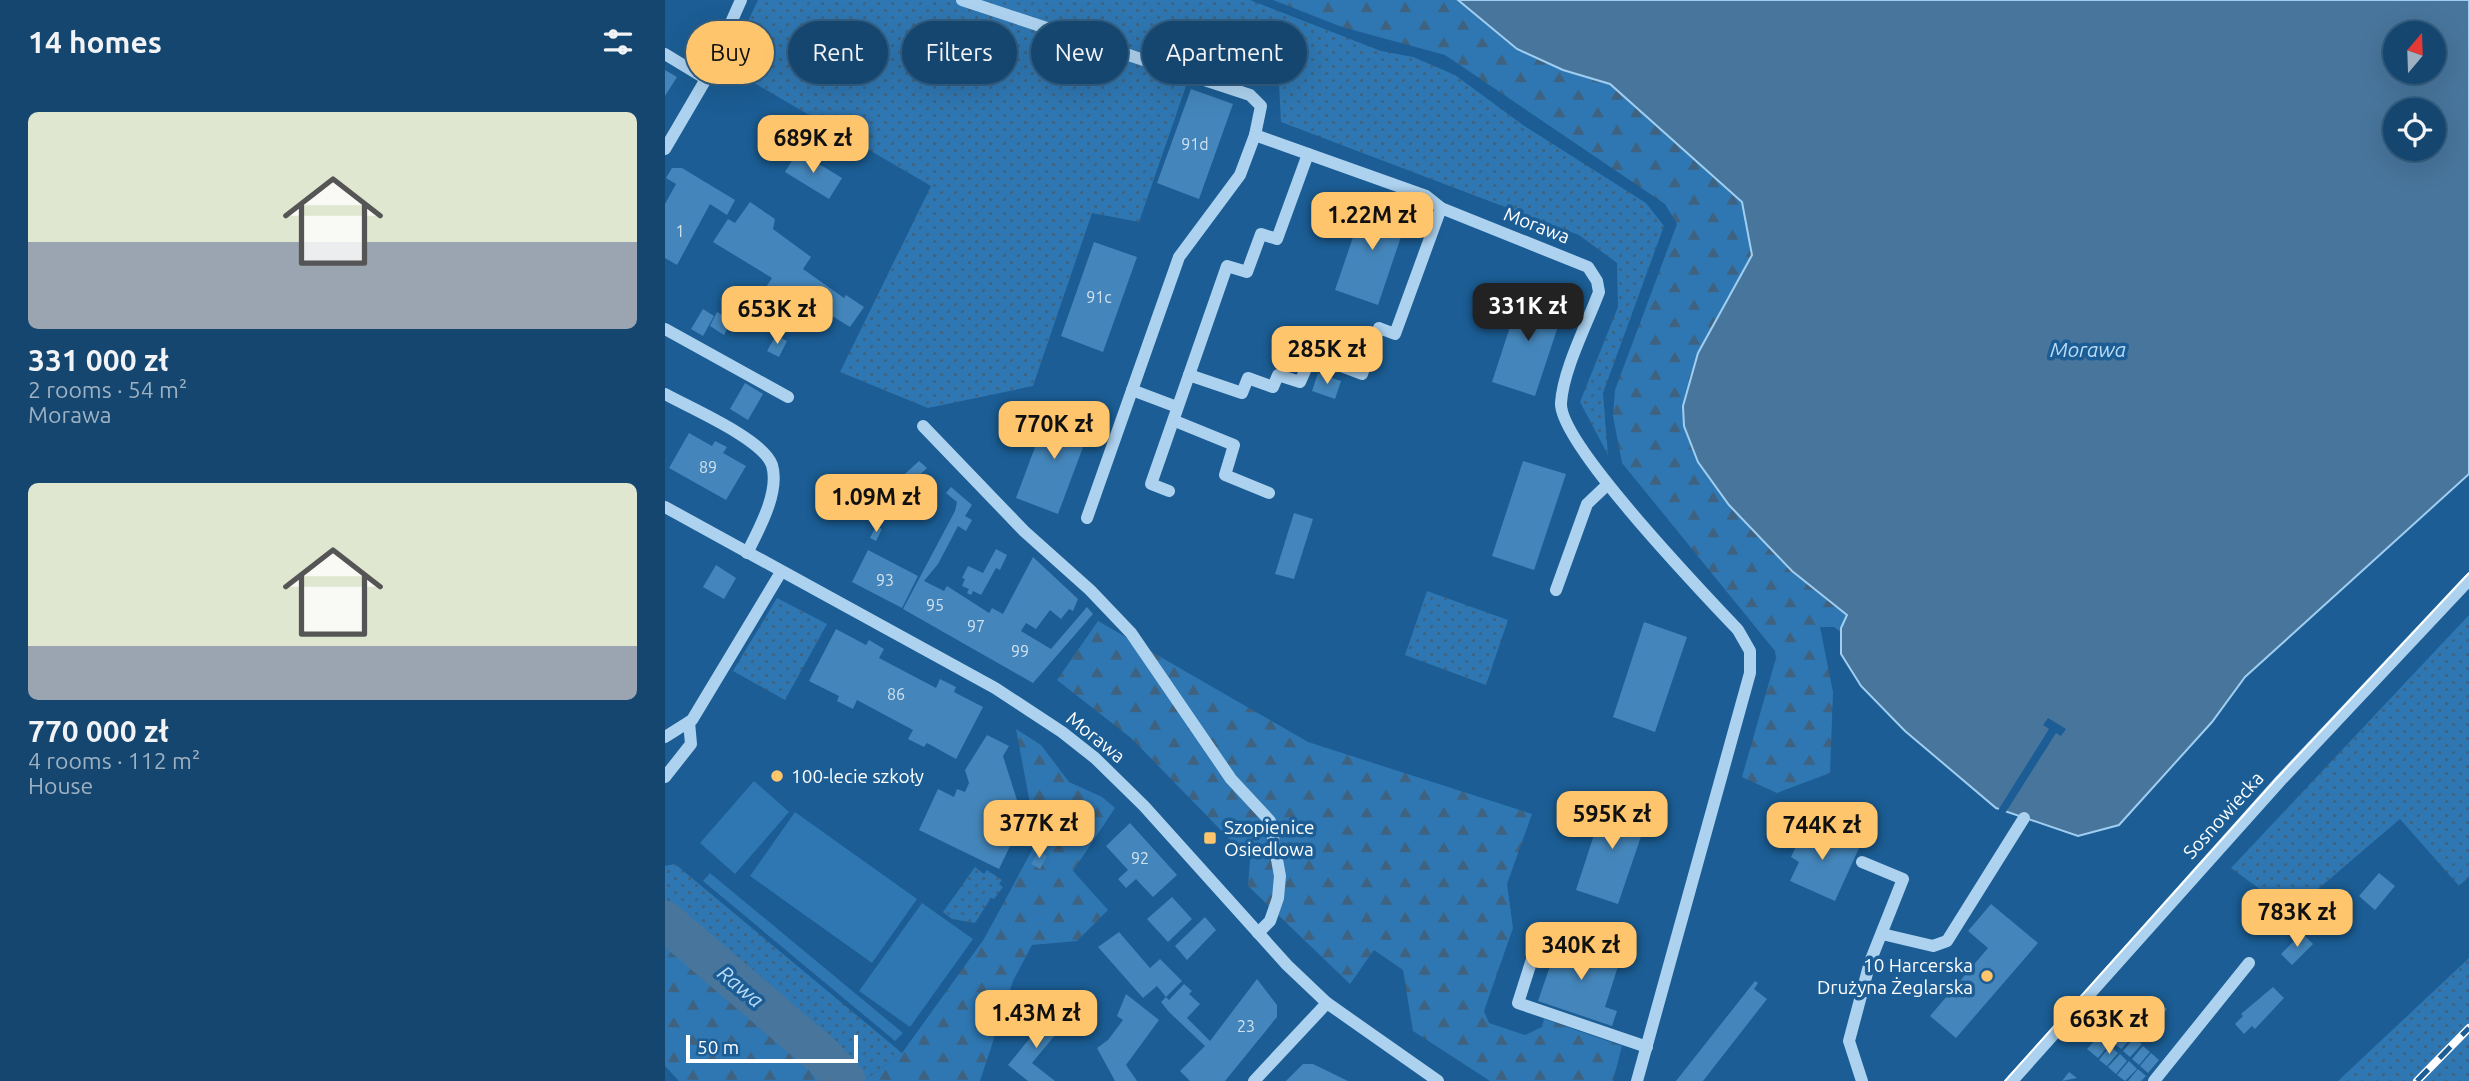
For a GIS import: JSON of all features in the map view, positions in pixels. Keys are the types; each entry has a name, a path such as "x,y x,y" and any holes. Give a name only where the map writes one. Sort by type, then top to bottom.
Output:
{"street":[{"path":"732,21 741,0"},
{"path":"962,0 1250,95 1261,106 1255,135 1240,175 1179,257 1087,518"},
{"path":"665,54 686,67"},
{"path":"665,149 703,84"},
{"name":"Morawa","path":"1255,135 1426,196 1441,208 1574,259 1588,267 1597,281 1599,292 1564,386 1561,407 1607,485 1738,630 1750,651 1750,673 1637,1081"},
{"path":"1169,491 1150,484 1175,422 1177,407 1227,266 1247,272 1261,234 1277,239 1308,154"},
{"path":"1189,375 1242,393 1248,378 1273,387 1278,375 1300,382 1312,355 1362,374 1379,328 1395,334 1441,208"},
{"path":"665,328 788,397"},
{"path":"1132,390 1177,407"},
{"path":"665,394 758,446 771,463 773,486 758,533 747,553"},
{"path":"1175,422 1234,445 1225,475 1269,493"},
{"path":"923,426 1024,531 1090,590 1131,634 1231,779 1270,821 1280,876 1278,898 1270,922 1258,933"},
{"path":"1556,590 1587,504 1607,485"},
{"name":"Morawa","path":"665,507 995,688 1078,744 1144,806 1258,933 1327,1003 1438,1081"},
{"path":"665,737 689,722 781,572"},
{"name":"Sosnowiecka","path":"2012,1081 2255,808 2469,580"},
{"path":"665,777 691,744 689,722"},
{"path":"1882,934 1933,946 1947,941 2024,818"},
{"path":"1862,862 1903,880 1857,1002 1849,1041 1862,1081"},
{"path":"1542,928 1518,1003 1647,1047"},
{"path":"2154,1081 2249,963"},
{"path":"1254,1081 1327,1003"}],"green space":[{"path":"758,0 1250,0 1304,21 1142,21 1142,84 1187,84 1139,222 1092,213 1033,386 928,408 840,372 931,186 756,84 774,84 774,21 748,21"},
{"path":"1273,0 1458,0 1517,49 1563,70 1610,84 1742,202 1752,255 1734,293 1729,505 1792,571 1847,615 1842,633 1834,627 1820,627 1833,692 1830,773 1777,793 1742,777 1776,658 1775,651 1622,463 1613,416 1615,390 1677,224 1665,204 1445,55 1342,27"},
{"path":"1307,22 1381,51 1413,57 1455,75 1523,125 1646,203 1664,226 1603,393 1608,455 1580,402 1618,307 1617,263 1579,235 1281,122 1279,84 1307,84"},
{"path":"1427,591 1508,620 1486,685 1405,655"},
{"path":"777,598 827,624 785,700 733,671"},
{"path":"2469,615 2469,877 2459,886 2400,819 2291,912 2231,868"},
{"path":"1098,621 1308,742 1532,814 1507,884 1513,928 1484,1011 1489,1023 1525,1035 1542,1027 1544,1019 1622,1046 1613,1081 1490,1081 1413,1031 1403,970 1374,950 1350,984 1248,886 1250,860 1131,738 1057,680"},
{"path":"1016,729 1041,745 1069,782 1102,797 1115,808 1073,871 1108,910 1077,941 1032,945 1013,981 980,1081 864,1081 902,1053 984,939 1037,841"},
{"path":"754,781 789,812 735,874 700,843"},
{"path":"795,812 917,899 872,963 750,876"},
{"path":"675,864 902,1053 864,1081 825,1081 665,941 665,866"},
{"path":"975,867 984,874 987,870 1002,880 999,884 1003,887 994,899 991,898 975,923 952,919 943,912"},
{"path":"710,873 903,1033 895,1041 703,881"},
{"path":"922,903 973,939 910,1027 859,991"},
{"path":"665,941 825,1081 679,1081 665,1066"},
{"path":"2469,958 2469,1081 2338,1081"}],"water":[{"name":"Morawa","path":"1458,0 2469,0 2469,474 2245,677 2212,722 2119,825 2078,836 1996,808 1905,731 1861,686 1841,654 1841,628 1847,615 1792,571 1729,505 1698,462 1684,426 1683,406 1698,353 1752,255 1742,202 1610,84 1563,70 1517,49"}],"pier":[{"path":"2048,718 2066,729 2061,736 2056,733 2004,815 1997,812 2049,729 2043,725"}],"building":[{"path":"665,70 677,77 665,96"},
{"path":"1191,89 1233,104 1199,199 1157,183"},
{"path":"798,151 842,178 829,199 785,172"},
{"path":"672,168 682,168 735,200 727,215 710,204 677,265 665,258 665,204 676,184 666,178"},
{"path":"1366,199 1409,213 1378,305 1335,290"},
{"path":"750,202 775,219 773,229 811,257 803,269 844,298 846,295 864,307 850,327 796,294 779,319 773,315 764,328 747,316 772,278 713,242 728,219 735,223"},
{"path":"1094,242 1137,257 1103,352 1061,336"},
{"path":"1522,290 1565,305 1535,396 1492,382"},
{"path":"703,309 714,316 703,336 691,329"},
{"path":"717,312 732,320 724,335 710,326"},
{"path":"776,335 787,341 779,357 767,351"},
{"path":"1318,373 1341,381 1335,399 1312,391"},
{"path":"745,383 763,394 748,420 730,409"},
{"path":"1050,407 1092,423 1058,514 1016,498"},
{"path":"689,433 712,446 715,441 727,447 723,453 746,466 726,500 669,468"},
{"path":"919,461 927,468 906,488 912,494 907,504 889,496 896,482"},
{"path":"1523,461 1566,474 1534,570 1492,556"},
{"path":"951,487 972,505 965,516 972,520 966,531 958,526 938,564 924,581 944,591 947,586 989,613 992,608 1003,614 1033,557 1078,599 1073,611 1069,609 1061,619 1050,610 1036,629 1026,623 1021,631 1051,649 1087,607 1093,614 1033,683 903,609 955,511 957,502 946,493"},
{"path":"1294,513 1313,519 1294,579 1275,574"},
{"path":"876,526 882,529 876,541 870,538"},
{"path":"996,549 1007,555 1000,570 996,568 981,595 973,591 971,595 967,593 969,589 962,586 965,579 962,578 968,566 983,573"},
{"path":"868,550 918,576 902,608 852,582"},
{"path":"716,565 736,578 724,599 703,587"},
{"path":"1644,622 1687,637 1655,732 1613,717"},
{"path":"836,629 866,645 869,640 884,649 879,658 936,688 940,679 956,687 954,692 983,707 956,759 927,743 924,747 908,739 913,730 857,700 853,709 837,701 839,696 809,681"},
{"path":"987,735 1009,746 1003,756 1023,819 999,869 919,830 938,789 954,797 957,789 965,792 969,783 965,770"},
{"path":"1606,798 1649,813 1618,904 1576,890"},
{"path":"1130,823 1177,875 1153,897 1136,879 1126,888 1118,879 1128,870 1106,846"},
{"path":"1807,823 1859,848 1835,901 1790,881 1799,862 1791,857"},
{"path":"1039,851 1047,856 1040,869 1031,864"},
{"path":"2379,873 2395,886 2375,910 2359,896"},
{"path":"1172,897 1192,919 1168,942 1147,919"},
{"name":"10 Harcerska Drużyna Żeglarska","path":"1991,904 2038,943 1956,1038 1930,1016 1988,948 1968,931"},
{"path":"1205,917 1216,930 1187,960 1175,946"},
{"path":"1119,932 1150,968 1160,959 1182,981 1166,997 1157,986 1143,998 1098,947"},
{"path":"2302,933 2313,944 2292,965 2281,954"},
{"path":"1559,940 1620,960 1605,1007 1617,1011 1612,1026 1538,1001"},
{"path":"1257,979 1277,1005 1277,1017 1225,1081 1190,1081 1180,1071 1205,1046 1161,1002 1166,997 1169,1000 1184,984 1192,991 1189,994 1200,1004 1187,1018 1210,1041"},
{"path":"1755,981 1758,983 1754,989 1767,999 1703,1081 1676,1081"},
{"path":"2273,987 2284,998 2255,1029 2252,1026 2244,1034 2235,1024 2243,1016 2241,1014"},
{"path":"1126,994 1159,1020 1126,1065 1137,1081 1115,1081 1097,1048 1108,1040 1123,1020 1117,1016"},
{"path":"2159,1003 2167,1009 2156,1023 2148,1016"},
{"path":"1051,1012 1065,1023 1032,1063 1055,1081 1028,1081 1008,1065"},
{"path":"2116,1021 2124,1028 2112,1041 2104,1034"},
{"path":"2125,1030 2133,1036 2121,1049 2114,1043"},
{"path":"2100,1035 2110,1044 2098,1058 2087,1049"},
{"path":"2134,1038 2142,1044 2130,1057 2123,1051"},
{"path":"2110,1046 2118,1053 2107,1066 2099,1060"},
{"path":"2143,1046 2150,1052 2139,1065 2132,1059"},
{"path":"2151,1053 2159,1060 2148,1073 2140,1066"},
{"path":"2120,1054 2127,1061 2116,1074 2108,1067"},
{"path":"2129,1061 2137,1069 2125,1081 2117,1075"},
{"path":"1303,1064 1313,1064 1348,1081 1286,1081"},
{"path":"2138,1069 2146,1076 2141,1081 2128,1081"},
{"path":"2069,1072 2077,1078 2062,1081"}],"waterway":[{"name":"Rawa","path":"665,921 823,1056 846,1081"}],"tram line":[{"path":"2005,1081 2277,778 2469,573"}],"railway":[{"path":"2417,1081 2469,1028"}],"place":[{"name":"100-lecie szkoły","path":"777,776"},
{"name":"Szopienice Osiedlowa","path":"1210,838"},
{"name":"10 Harcerska Drużyna Żeglarska","path":"1987,976"}]}
